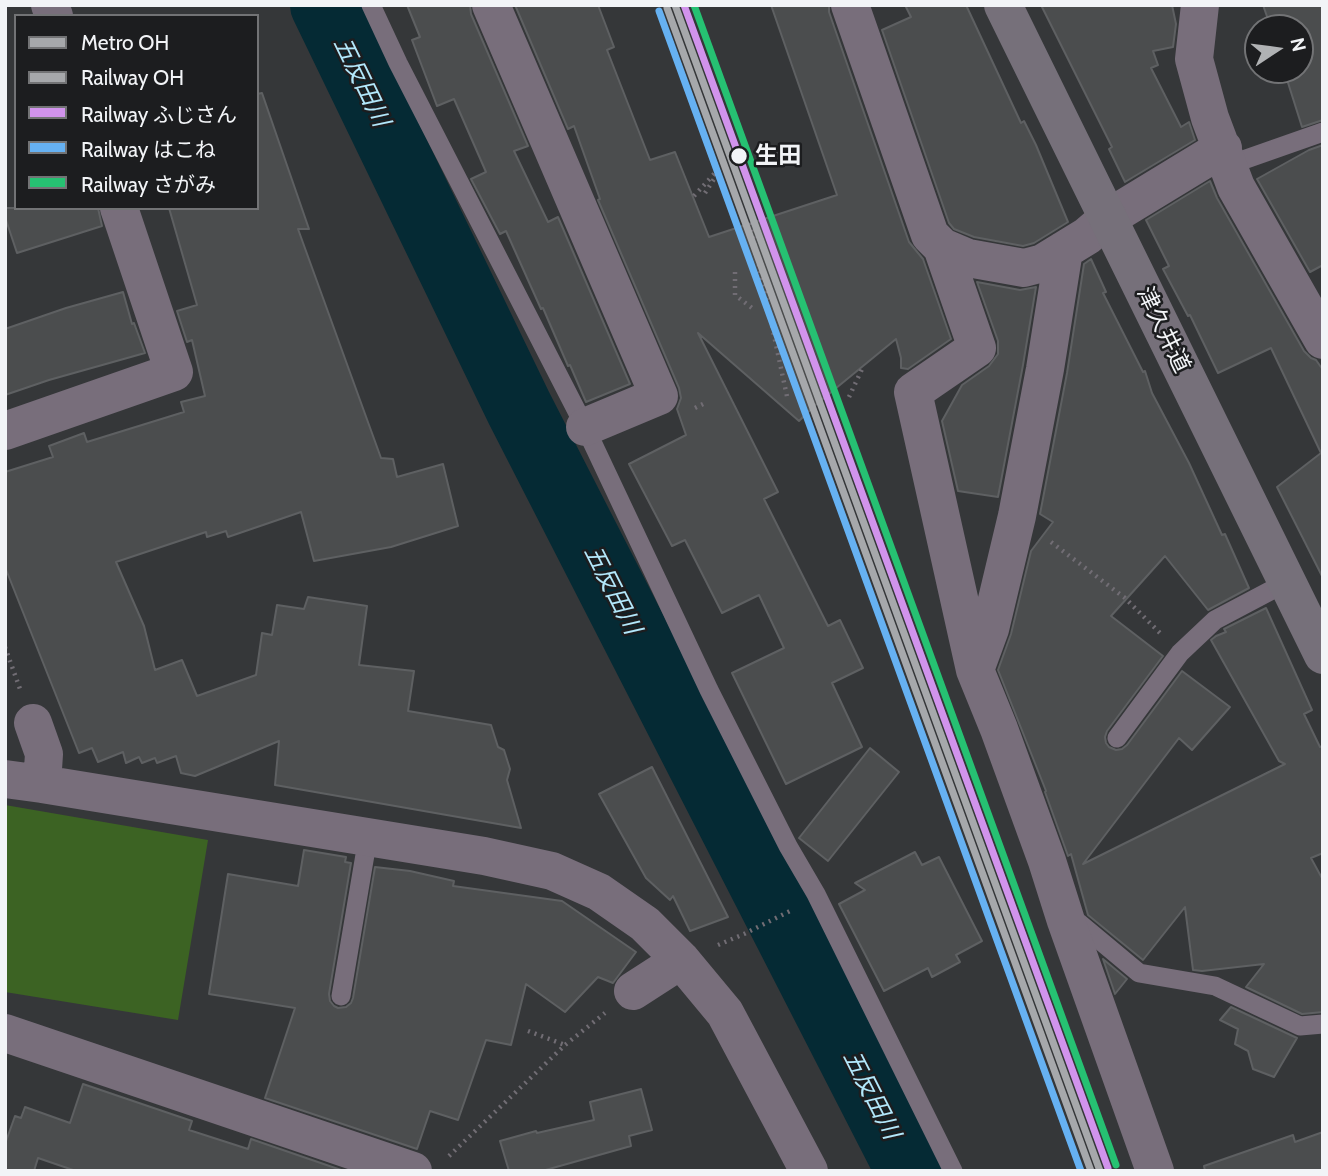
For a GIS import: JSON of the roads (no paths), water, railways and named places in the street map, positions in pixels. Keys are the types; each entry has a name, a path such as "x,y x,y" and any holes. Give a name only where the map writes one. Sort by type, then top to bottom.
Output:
{"main road":[{"name":"津久井道","path":"1003,5 1323,655"}],"street":[{"path":"491,5 659,396 585,427"},
{"path":"850,5 930,235 942,247 968,258 1024,268 1043,263 1087,236 1108,218 1226,157"},
{"path":"1200,5 1194,59 1210,118 1236,187 1323,340"},
{"path":"5,431 174,372 120,210"},
{"path":"942,247 978,348 913,392 975,670 1047,861 1155,1171"},
{"path":"975,670 990,629 1017,516 1064,250"},
{"path":"33,723 44,754 24,782 484,856 552,871 599,892 645,924 681,960 725,1013 809,1171"},
{"path":"633,991 681,960"},
{"path":"5,1033 428,1166"}],"lane":[{"path":"370,5 585,427 709,690 788,846 816,894 953,1171"},
{"path":"1226,157 1323,132"},
{"path":"1117,738 1180,653 1215,620 1287,582"},
{"path":"341,996 368,837"},
{"path":"1066,921 1079,923 1139,973 1215,986 1300,1026 1323,1024"}],"waterway":[{"name":"五反田川","path":"324,5 519,408 910,1171"}],"metro line":[{"name":"OH","path":"675,5 1100,1171"}],"rail line":[{"name":"ふじさん","path":"684,5 1108,1168"},
{"name":"さがみ","path":"694,5 1116,1165"},
{"name":"OH","path":"667,8 1091,1171"},
{"name":"はこね","path":"659,11 1081,1171"}],"place":[{"name":"生田","path":"739,156"}]}
